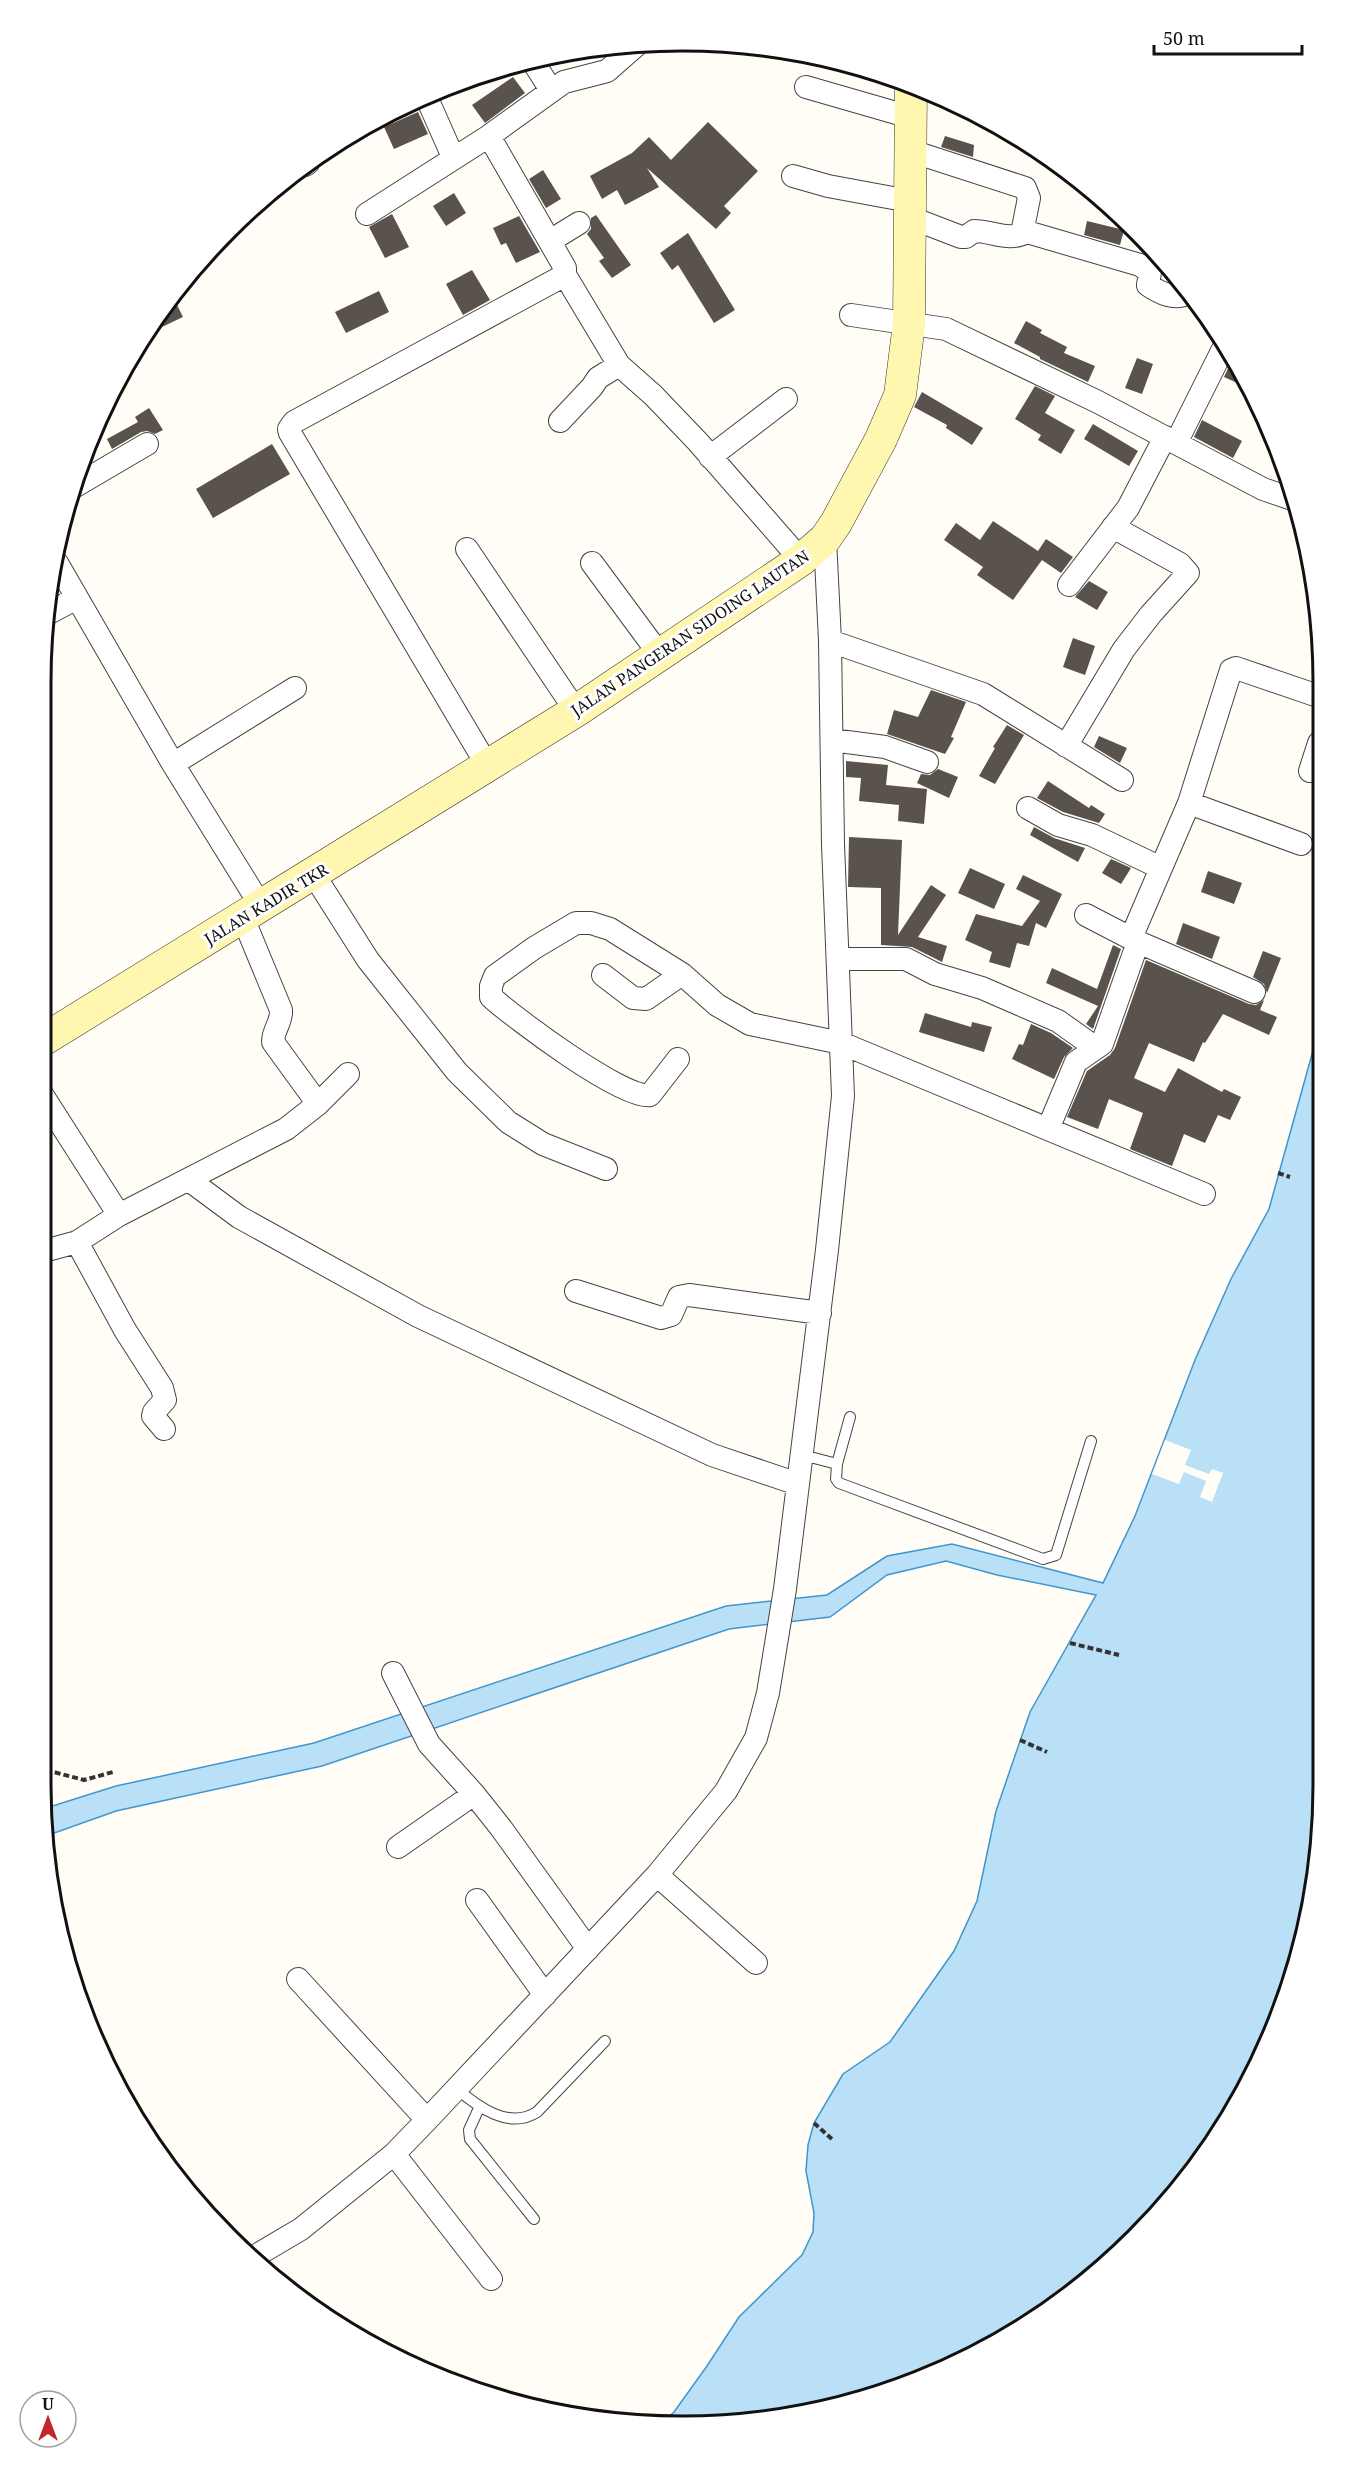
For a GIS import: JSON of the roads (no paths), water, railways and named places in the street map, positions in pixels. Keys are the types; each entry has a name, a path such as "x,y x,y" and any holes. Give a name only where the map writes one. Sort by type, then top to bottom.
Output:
{"street":[{"path":"367,214 489,136 551,90 579,76 603,73 626,53"},
{"path":"537,68 551,90"},
{"path":"806,87 910,117"},
{"name":"JALAN PANGERAN SIDOING LAUTAN","path":"487,765 576,711 801,560 825,539 836,523 881,439 900,395 909,324 911,94"},
{"path":"430,104 453,157"},
{"path":"489,136 565,268 565,275 619,365 653,395 801,560"},
{"path":"911,151 1025,188 1029,198 1023,228 1027,232 1140,265 1150,272 1148,285 1166,294 1176,297 1181,295"},
{"path":"793,176 909,209 961,237 966,237 974,231 1008,236 1021,236 1027,232"},
{"path":"550,242 579,224"},
{"path":"487,765 289,429 294,422 565,275"},
{"path":"852,315 936,326 955,333 1098,402 1263,489 1285,496"},
{"path":"1069,585 1128,507 1220,353"},
{"path":"560,421 592,387 597,378 619,365"},
{"path":"710,457 786,399"},
{"path":"83,481 147,444"},
{"path":"1056,740 1184,568 1113,527"},
{"path":"260,2253 301,2229 394,2154 428,2121 498,2043 657,1875 726,1791 756,1738 768,1694 785,1589 820,1313 843,1096 833,844 830,641 825,539"},
{"path":"467,549 576,711"},
{"path":"592,563 660,655"},
{"path":"61,570 173,764 252,912 281,1011 281,1019 273,1032 273,1042 318,1104"},
{"path":"55,610 77,598"},
{"path":"830,641 983,694 1122,780"},
{"path":"1048,1129 1076,1062 1102,1044 1135,940 1161,868 1189,803 1231,670 1236,668 1313,694"},
{"path":"173,764 294,688"},
{"path":"832,740 885,747 927,762"},
{"path":"1310,771 1313,760"},
{"name":"JALAN KADIR TKR","path":"51,1035 314,875 487,765"},
{"path":"1189,803 1301,844"},
{"path":"1028,808 1058,825 1092,835 1161,868"},
{"path":"314,875 368,960 457,1072 508,1122 543,1144 606,1169"},
{"path":"1086,915 1135,940 1254,992"},
{"path":"678,1059 650,1095 638,1094 579,1063 504,1009 491,997 491,986 495,976 534,948 576,923 591,923 610,929 682,974 717,1005 750,1024 841,1042 1203,1194"},
{"path":"838,959 906,959 935,974 982,988 1058,1021 1096,1048"},
{"path":"603,975 639,1000 646,999 682,974"},
{"path":"51,1248 68,1242 77,1242 119,1215 286,1129 318,1104 348,1074"},
{"path":"51,1109 119,1215"},
{"path":"189,1180 239,1217 418,1316 712,1455 798,1484"},
{"path":"77,1242 125,1330 162,1388 165,1400 153,1416 164,1429"},
{"path":"576,1291 661,1318 670,1315 679,1298 689,1295 820,1313"},
{"path":"393,1673 429,1744 474,1794 588,1949"},
{"path":"399,1847 474,1794"},
{"path":"657,1875 756,1963"},
{"path":"477,1900 545,1995"},
{"path":"298,1979 428,2121"},
{"path":"394,2154 491,2278"}],"lane":[{"path":"849,1417 837,1464 836,1479 839,1483 1043,1559 1056,1555 1091,1441"},
{"path":"801,1458 814,1458 837,1464"},
{"path":"457,2089 479,2108 499,2115 528,2118 537,2112 605,2041"},
{"path":"479,2108 469,2130 470,2139 534,2219"}],"water":[{"path":"1313,1051 1312,1826 1301,1908 1291,1948 1280,1988 1248,2064 1207,2136 1183,2169 1128,2231 1066,2286 1033,2310 961,2351 885,2383 805,2404 723,2415 670,2416 707,2366 739,2317 802,2255 813,2232 814,2213 806,2171 808,2145 814,2123 843,2074 890,2042 954,1951 977,1901 996,1811 1030,1712 1096,1595 997,1575 946,1561 887,1575 830,1617 729,1629 322,1766 116,1811 53,1834 52,1806 116,1786 314,1743 726,1606 827,1595 887,1556 952,1544 1103,1583 1135,1516 1195,1360 1231,1279 1269,1209"}]}
